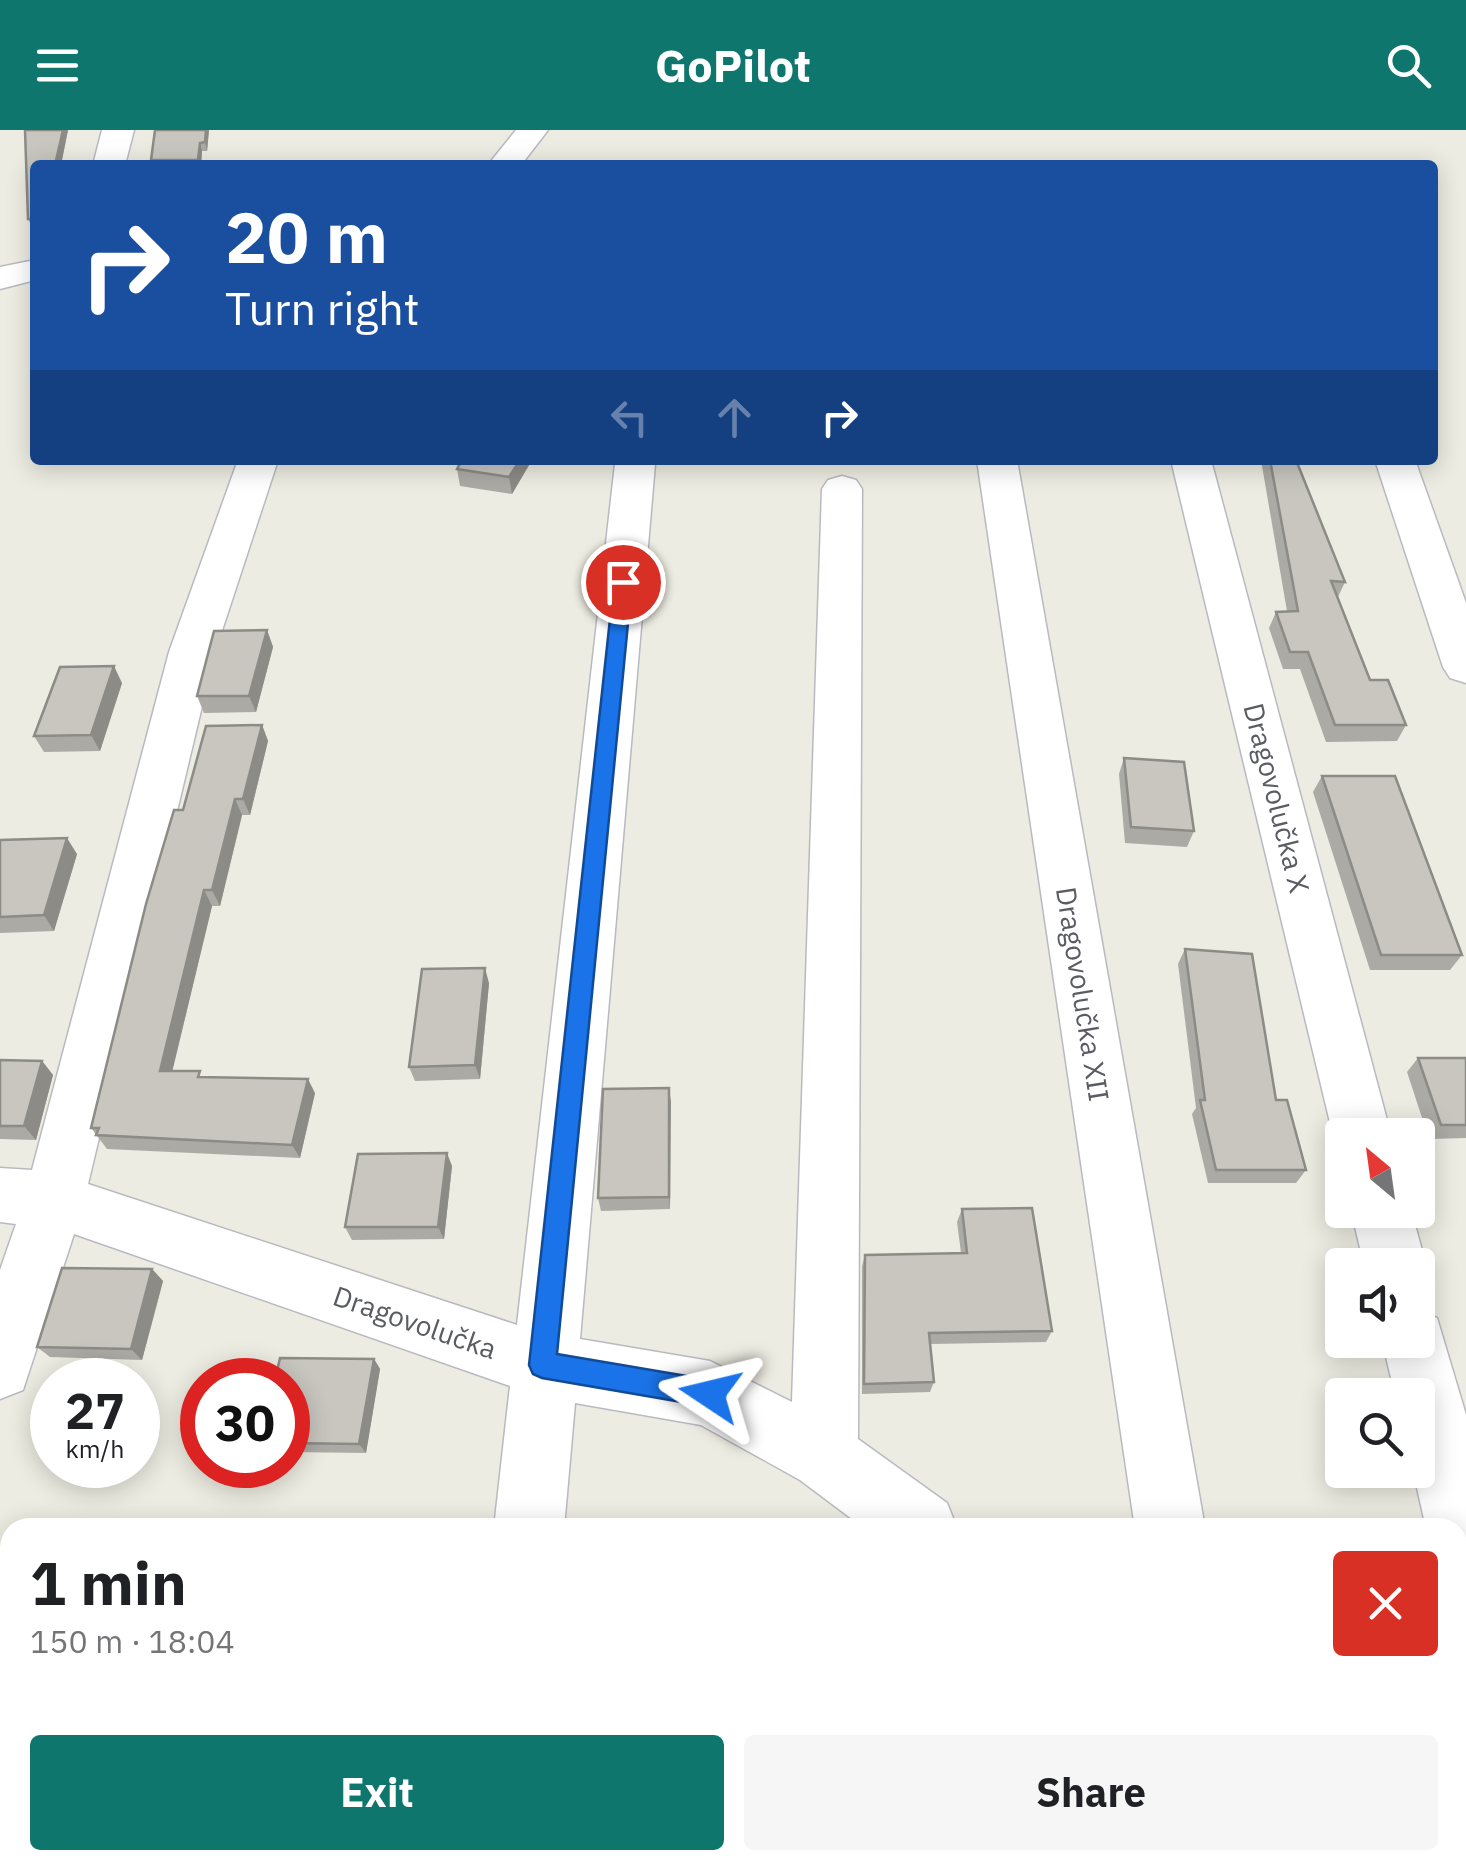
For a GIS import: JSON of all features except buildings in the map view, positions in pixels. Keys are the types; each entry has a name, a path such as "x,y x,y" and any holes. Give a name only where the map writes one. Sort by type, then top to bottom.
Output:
{"street":[{"path":"111,160 118,130"},
{"path":"508,160 532,130"},
{"path":"0,278 30,271"},
{"path":"0,1367 27,1197 192,652 256,465"},
{"path":"530,1518 542,1365 635,465"},
{"name":"Dragovolučka XII","path":"998,465 1168,1518"},
{"name":"Dragovolučka X","path":"1192,465 1358,1118"},
{"path":"1397,465 1466,667"},
{"path":"824,1456 842,489"},
{"name":"Dragovolučka","path":"27,1197 542,1365 710,1394 824,1456 908,1518"},
{"path":"1419,1358 1459,1518"}],"route":[{"path":"623,582 542,1365 710,1394"}]}
